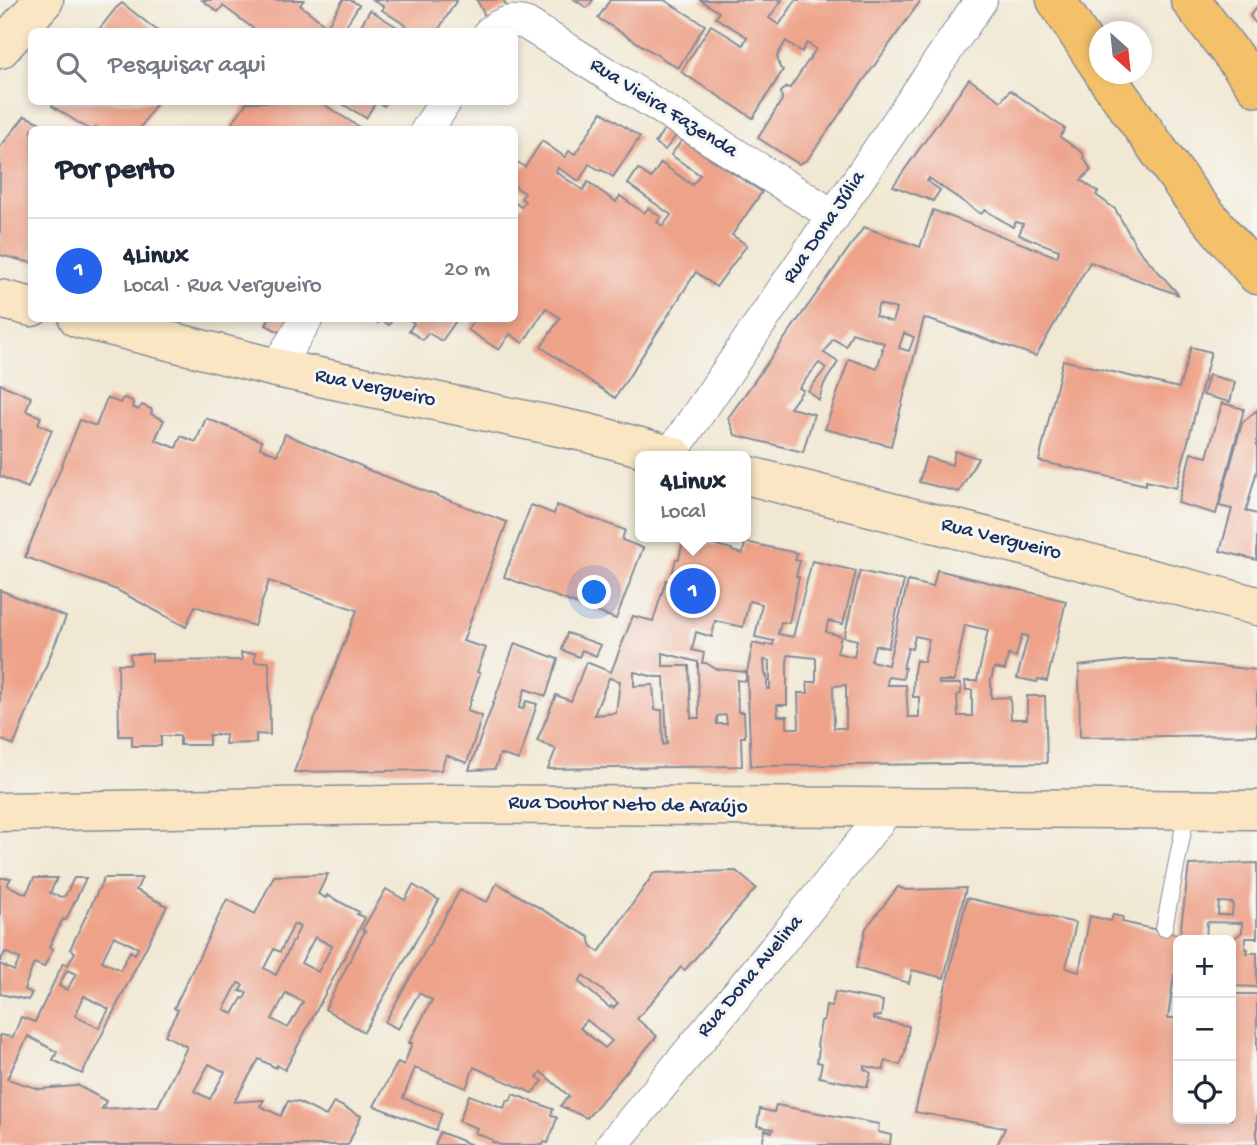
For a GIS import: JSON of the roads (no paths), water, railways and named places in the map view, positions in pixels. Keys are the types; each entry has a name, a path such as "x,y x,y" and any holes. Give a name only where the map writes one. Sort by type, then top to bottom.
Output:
{"main road":[{"path":"1056,0 1089,50"},
{"path":"1190,0 1257,87"},
{"path":"1111,84 1191,196 1257,275"}],"street":[{"path":"0,49 44,0"},
{"name":"Rua Dona Júlia","path":"675,451 981,0"},
{"name":"Rua Vieira Fazenda","path":"496,28 506,22 527,24 834,216"},
{"path":"430,126 443,105"},
{"path":"0,299 28,306"},
{"name":"Rua Vergueiro","path":"94,322 276,368 588,433 654,451"},
{"path":"276,368 305,322"},
{"name":"Rua Vergueiro","path":"751,476 1257,606"},
{"name":"Rua Doutor Neto de Araújo","path":"0,812 447,804 1257,810"},
{"name":"Rua Dona Avelina","path":"612,1145 889,808"}],"lane":[{"path":"1164,928 1189,810"}],"place":[{"name":"4Linux","path":"693,591"}]}
